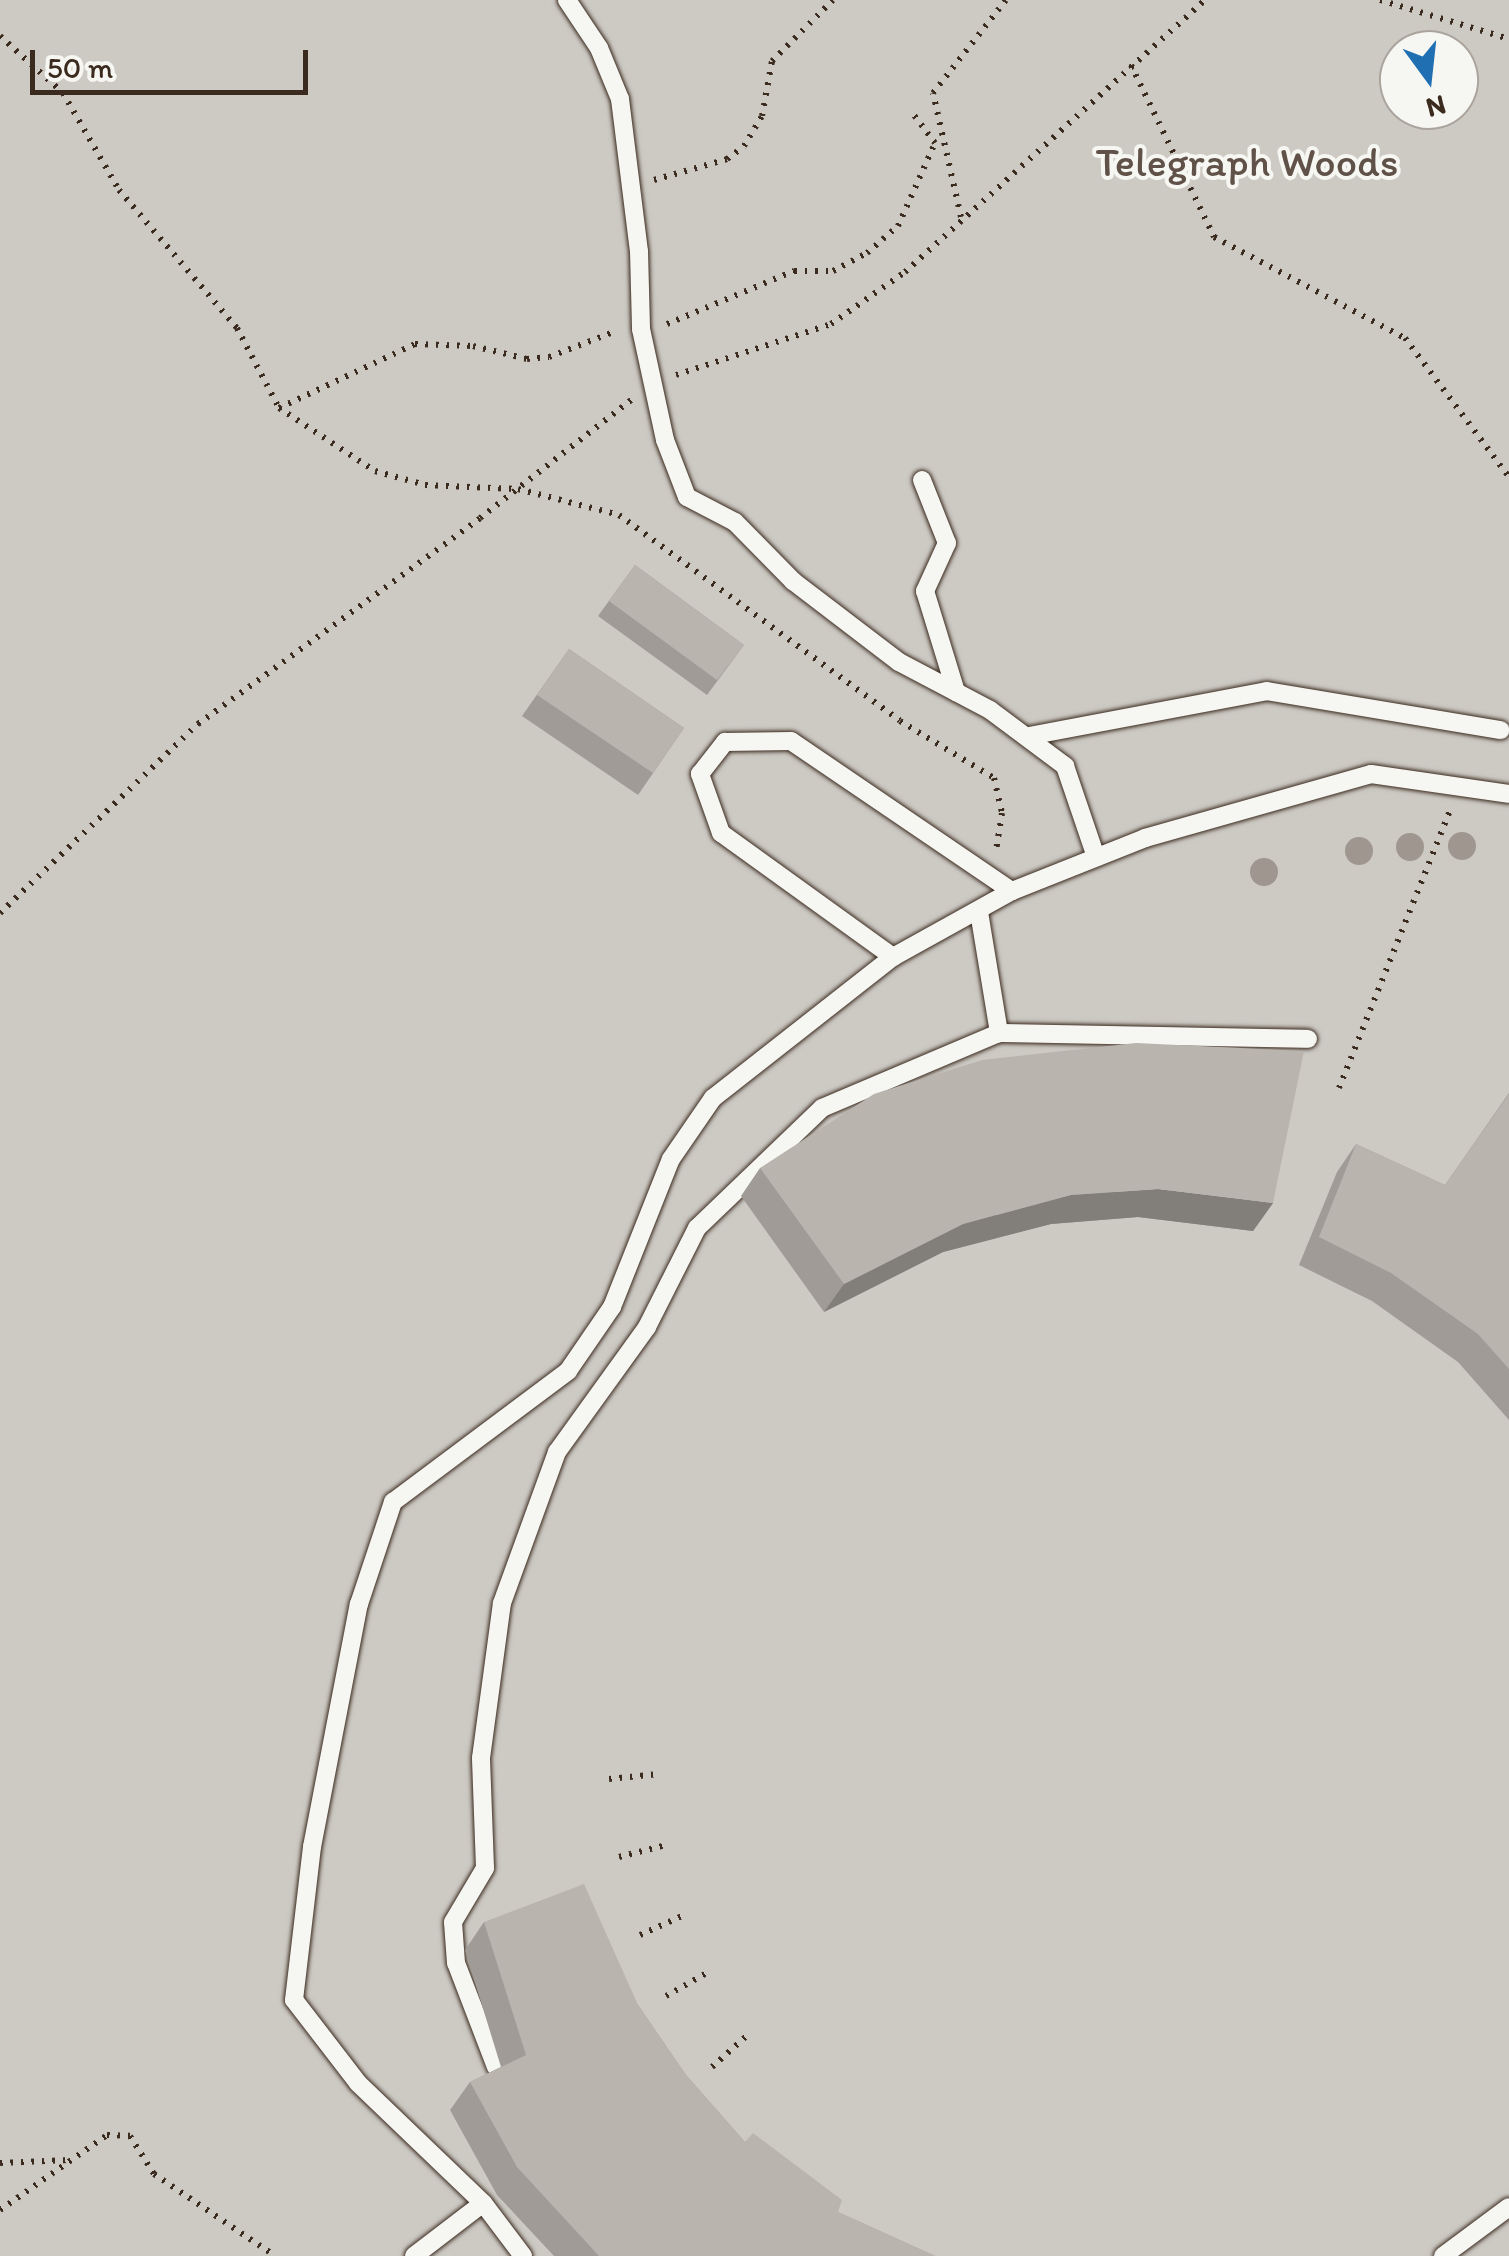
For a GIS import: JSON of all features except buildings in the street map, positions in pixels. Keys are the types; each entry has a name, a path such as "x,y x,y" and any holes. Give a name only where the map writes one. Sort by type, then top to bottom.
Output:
{"lane":[{"path":"567,0 600,48 620,100 633,185 640,326 652,383 687,497 735,522 794,580 899,662 1028,736 1065,766 1096,858"},
{"path":"922,480 948,542 925,591 956,692"},
{"path":"1028,736 1267,691 1501,730"},
{"path":"893,957 721,833 700,774 725,742 791,741 1012,891"},
{"path":"523,2256 483,2203 358,2083 294,2000 312,1847 359,1604 393,1502 568,1371 612,1307 671,1159 713,1098 893,957 1012,891 1096,858 1371,774 1509,794"},
{"path":"978,912 999,1033"},
{"path":"496,2067 456,1964 453,1922 485,1868 481,1758 502,1603 557,1452 647,1327 697,1228 822,1108 999,1033 1308,1038"},
{"path":"414,2256 483,2203"},
{"path":"1444,2256 1509,2207"}],"path":[{"path":"633,185 727,159 744,146 762,116 772,62 833,0"},
{"path":"961,217 934,93 1006,0"},
{"path":"0,913 198,724 518,488 652,383 831,324 906,272 961,217 1206,0"},
{"path":"1380,0 1509,39"},
{"path":"0,36 63,92 120,190 237,328 279,408 375,471 426,484 518,488 619,515 900,721 994,778 1002,813 991,877"},
{"path":"1131,65 1214,238 1405,338 1509,478"},
{"path":"279,408 415,344 549,357 640,326 684,320 794,271 834,271 867,253 898,226 936,142 914,115"},
{"path":"1339,1088 1460,786"},
{"path":"608,1779 659,1774"},
{"path":"619,1857 666,1845"},
{"path":"640,1935 684,1914"},
{"path":"666,1996 710,1971"},
{"path":"712,2067 752,2032"},
{"path":"0,2210 107,2136 130,2136 154,2174 275,2256"},
{"path":"0,2162 73,2160"}],"green space":[{"name":"Telegraph Woods","path":"0,0 1509,0 1509,2256 0,2256"}]}
